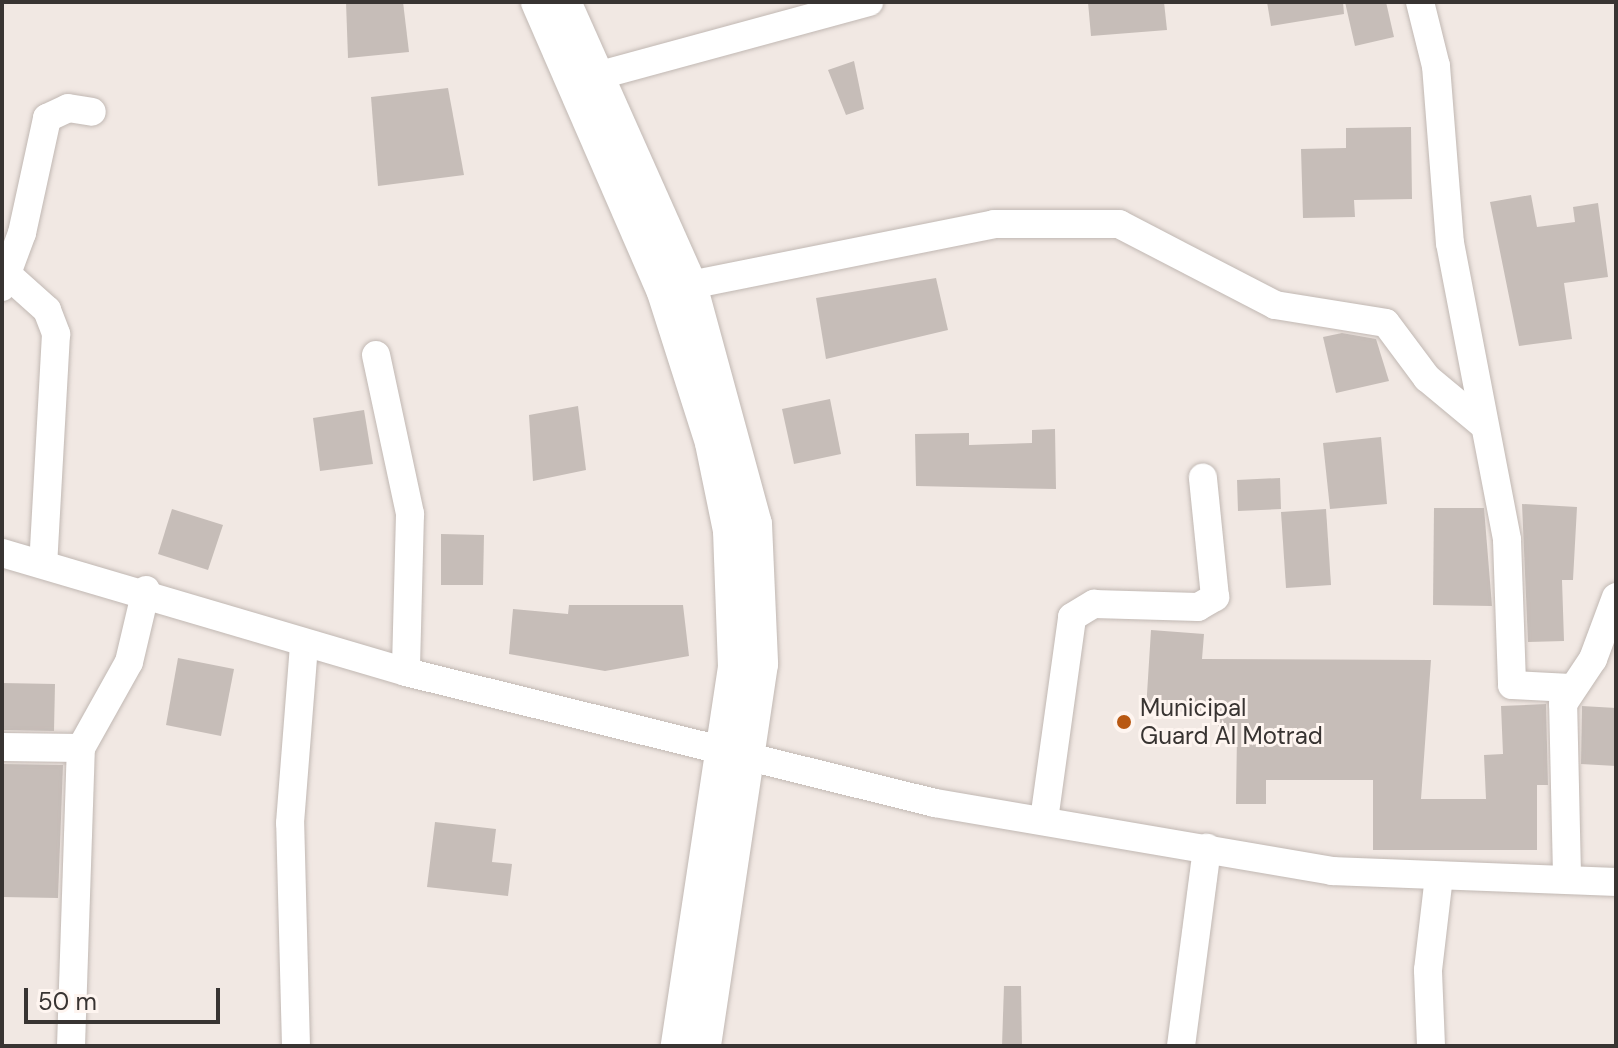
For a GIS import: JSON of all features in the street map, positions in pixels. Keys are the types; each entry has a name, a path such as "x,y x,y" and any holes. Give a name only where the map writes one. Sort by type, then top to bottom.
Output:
{"main road":[{"path":"538,2 632,210 712,443 735,603 737,755 704,1046"},
{"path":"564,2 600,75 690,285 755,524 762,636 678,1046"}],"street":[{"path":"600,75 869,2"},
{"path":"1420,2 1436,66 1450,243 1481,423 1507,540 1512,685 1571,688"},
{"path":"43,563 56,334 47,310 6,281 47,118 68,108 92,112"},
{"path":"690,285 1005,222 1119,224 1275,305 1386,323 1427,378 1481,423"},
{"path":"376,355 410,514 406,672"},
{"path":"1044,820 1072,617 1094,604 1198,607 1215,597 1203,478"},
{"path":"2,553 146,590 304,644 406,672 935,803 1332,871 1439,877 1567,875 1616,882"},
{"path":"71,1046 81,748 129,662 146,590"},
{"path":"1567,875 1563,704 1593,659 1616,597"},
{"path":"296,1046 290,823 304,644"},
{"path":"2,747 81,748"},
{"path":"1181,1046 1207,848"},
{"path":"1431,1046 1428,970 1439,877"}],"building":[{"path":"346,2 403,2 409,52 348,58"},
{"path":"1088,2 1164,2 1167,30 1091,36"},
{"path":"1267,2 1343,2 1344,14 1271,26"},
{"path":"1345,2 1386,2 1394,37 1355,46"},
{"path":"854,61 864,109 846,115 828,70"},
{"path":"448,88 464,175 378,186 371,97"},
{"path":"1411,127 1412,199 1354,200 1355,217 1303,218 1301,149 1346,148 1346,128"},
{"path":"1531,195 1537,227 1575,222 1573,207 1598,203 1608,277 1564,283 1572,339 1519,346 1490,202"},
{"path":"936,278 948,330 826,359 816,298"},
{"path":"1342,333 1376,339 1389,381 1336,393 1323,337"},
{"path":"830,399 841,454 794,464 782,409"},
{"path":"578,406 586,470 533,481 529,415"},
{"path":"364,410 373,464 320,471 313,418"},
{"path":"1055,429 1056,489 916,486 915,434 969,433 969,445 1032,443 1032,430"},
{"path":"1381,437 1387,504 1330,509 1323,443"},
{"path":"1280,478 1281,509 1238,511 1237,480"},
{"path":"1522,504 1577,507 1573,580 1562,580 1564,641 1528,642"},
{"path":"1434,508 1484,508 1492,606 1433,605"},
{"path":"172,509 223,525 208,570 158,554"},
{"path":"1326,509 1331,585 1286,588 1281,512"},
{"path":"441,534 484,535 483,585 441,585"},
{"path":"569,605 683,605 689,656 605,671 509,654 513,609 568,614"},
{"path":"1151,630 1204,634 1202,659 1431,660 1421,799 1486,799 1484,755 1503,754 1501,706 1546,704 1548,785 1537,785 1537,850 1373,850 1373,780 1266,780 1266,804 1236,804 1237,733 1218,733 1218,714 1146,710"},
{"path":"178,658 234,669 221,736 166,725"},
{"path":"2,683 55,684 54,731 2,730"},
{"path":"1582,706 1616,708 1616,766 1581,764"},
{"path":"2,764 63,765 58,898 2,897"},
{"path":"435,822 496,829 492,862 512,864 508,896 427,887"},
{"path":"1004,986 1021,986 1022,1046 1002,1046"}],"place":[{"name":"Municipal Guard Al Motrad","path":"1124,722"}]}
